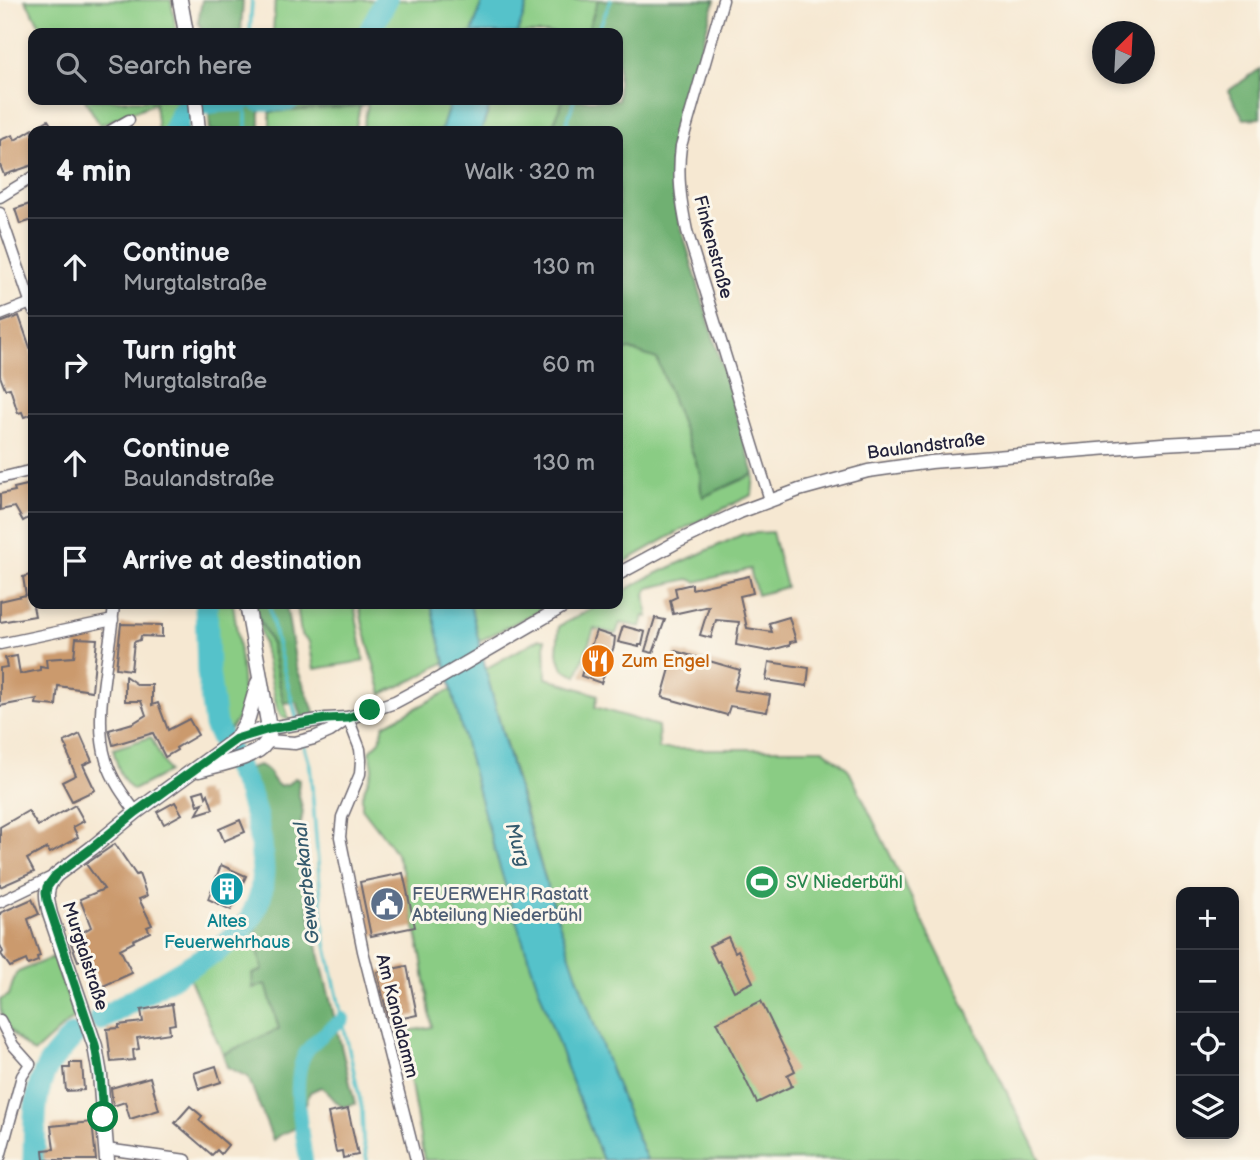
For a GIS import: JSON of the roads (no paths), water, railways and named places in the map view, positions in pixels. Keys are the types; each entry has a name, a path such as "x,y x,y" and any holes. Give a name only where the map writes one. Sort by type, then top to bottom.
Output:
{"main road":[{"path":"180,0 185,28"},
{"path":"195,105 197,126"},
{"path":"228,750 243,757 258,751 268,735 248,609"},
{"path":"228,750 247,721 260,677"},
{"path":"56,875 187,774 228,750 268,735"},
{"name":"Murgtalstraße","path":"56,875 47,887 47,900 95,1045 106,1155"}],"street":[{"name":"Finkenstraße","path":"723,0 681,146 680,196 687,231 770,500"},
{"path":"119,126 129,120"},
{"path":"0,197 28,180"},
{"path":"0,213 28,294"},
{"path":"0,315 28,307"},
{"name":"Baulandstraße","path":"623,571 700,530 770,500 868,471 931,462 1260,439"},
{"path":"0,478 28,471"},
{"path":"114,609 101,727 106,760 119,790 136,812"},
{"path":"268,735 292,724 348,718 395,702 558,609"},
{"path":"0,644 113,620"},
{"path":"268,735 295,743 330,731 348,718"},
{"name":"Am Kanaldamm","path":"348,718 361,760 360,774 342,817 340,837 363,951 416,1160"},
{"path":"0,902 56,875"},
{"path":"0,1020 13,1045 30,1064 22,1076 0,1157"},
{"path":"106,1155 186,1160"}],"water":[{"path":"483,0 529,0 519,28 474,28"},
{"path":"449,105 490,105 483,126 443,126"},
{"name":"Murg","path":"432,609 471,609 506,745 547,884 602,1046 647,1160 603,1160 581,1105 540,993 503,879"}],"waterway":[{"name":"Gewerbekanal","path":"250,28 252,0"},
{"path":"372,28 386,0"},
{"path":"599,28 611,0"},
{"path":"176,126 181,114 196,105"},
{"name":"Gewerbekanal","path":"246,105 246,126"},
{"path":"566,126 572,105"},
{"path":"101,1019 219,949 238,934 252,916 261,894 263,870 256,817 248,791 215,725 208,671 206,609"},
{"name":"Gewerbekanal","path":"270,609 297,720"},
{"name":"Gewerbekanal","path":"304,745 310,766 324,935 362,1109 363,1141 367,1160"},
{"path":"306,1160 298,1105 301,1063 314,1043 343,1019"},
{"path":"34,1160 35,1112 39,1088 48,1066 73,1036"}],"place":[{"name":"Zum Engel","path":"598,661"},
{"name":"SV Niederbühl","path":"762,882"},
{"name":"Altes Feuerwehrhaus","path":"227,889"},
{"name":"FEUERWEHR Rastatt Abteilung Niederbühl","path":"387,904"}]}
